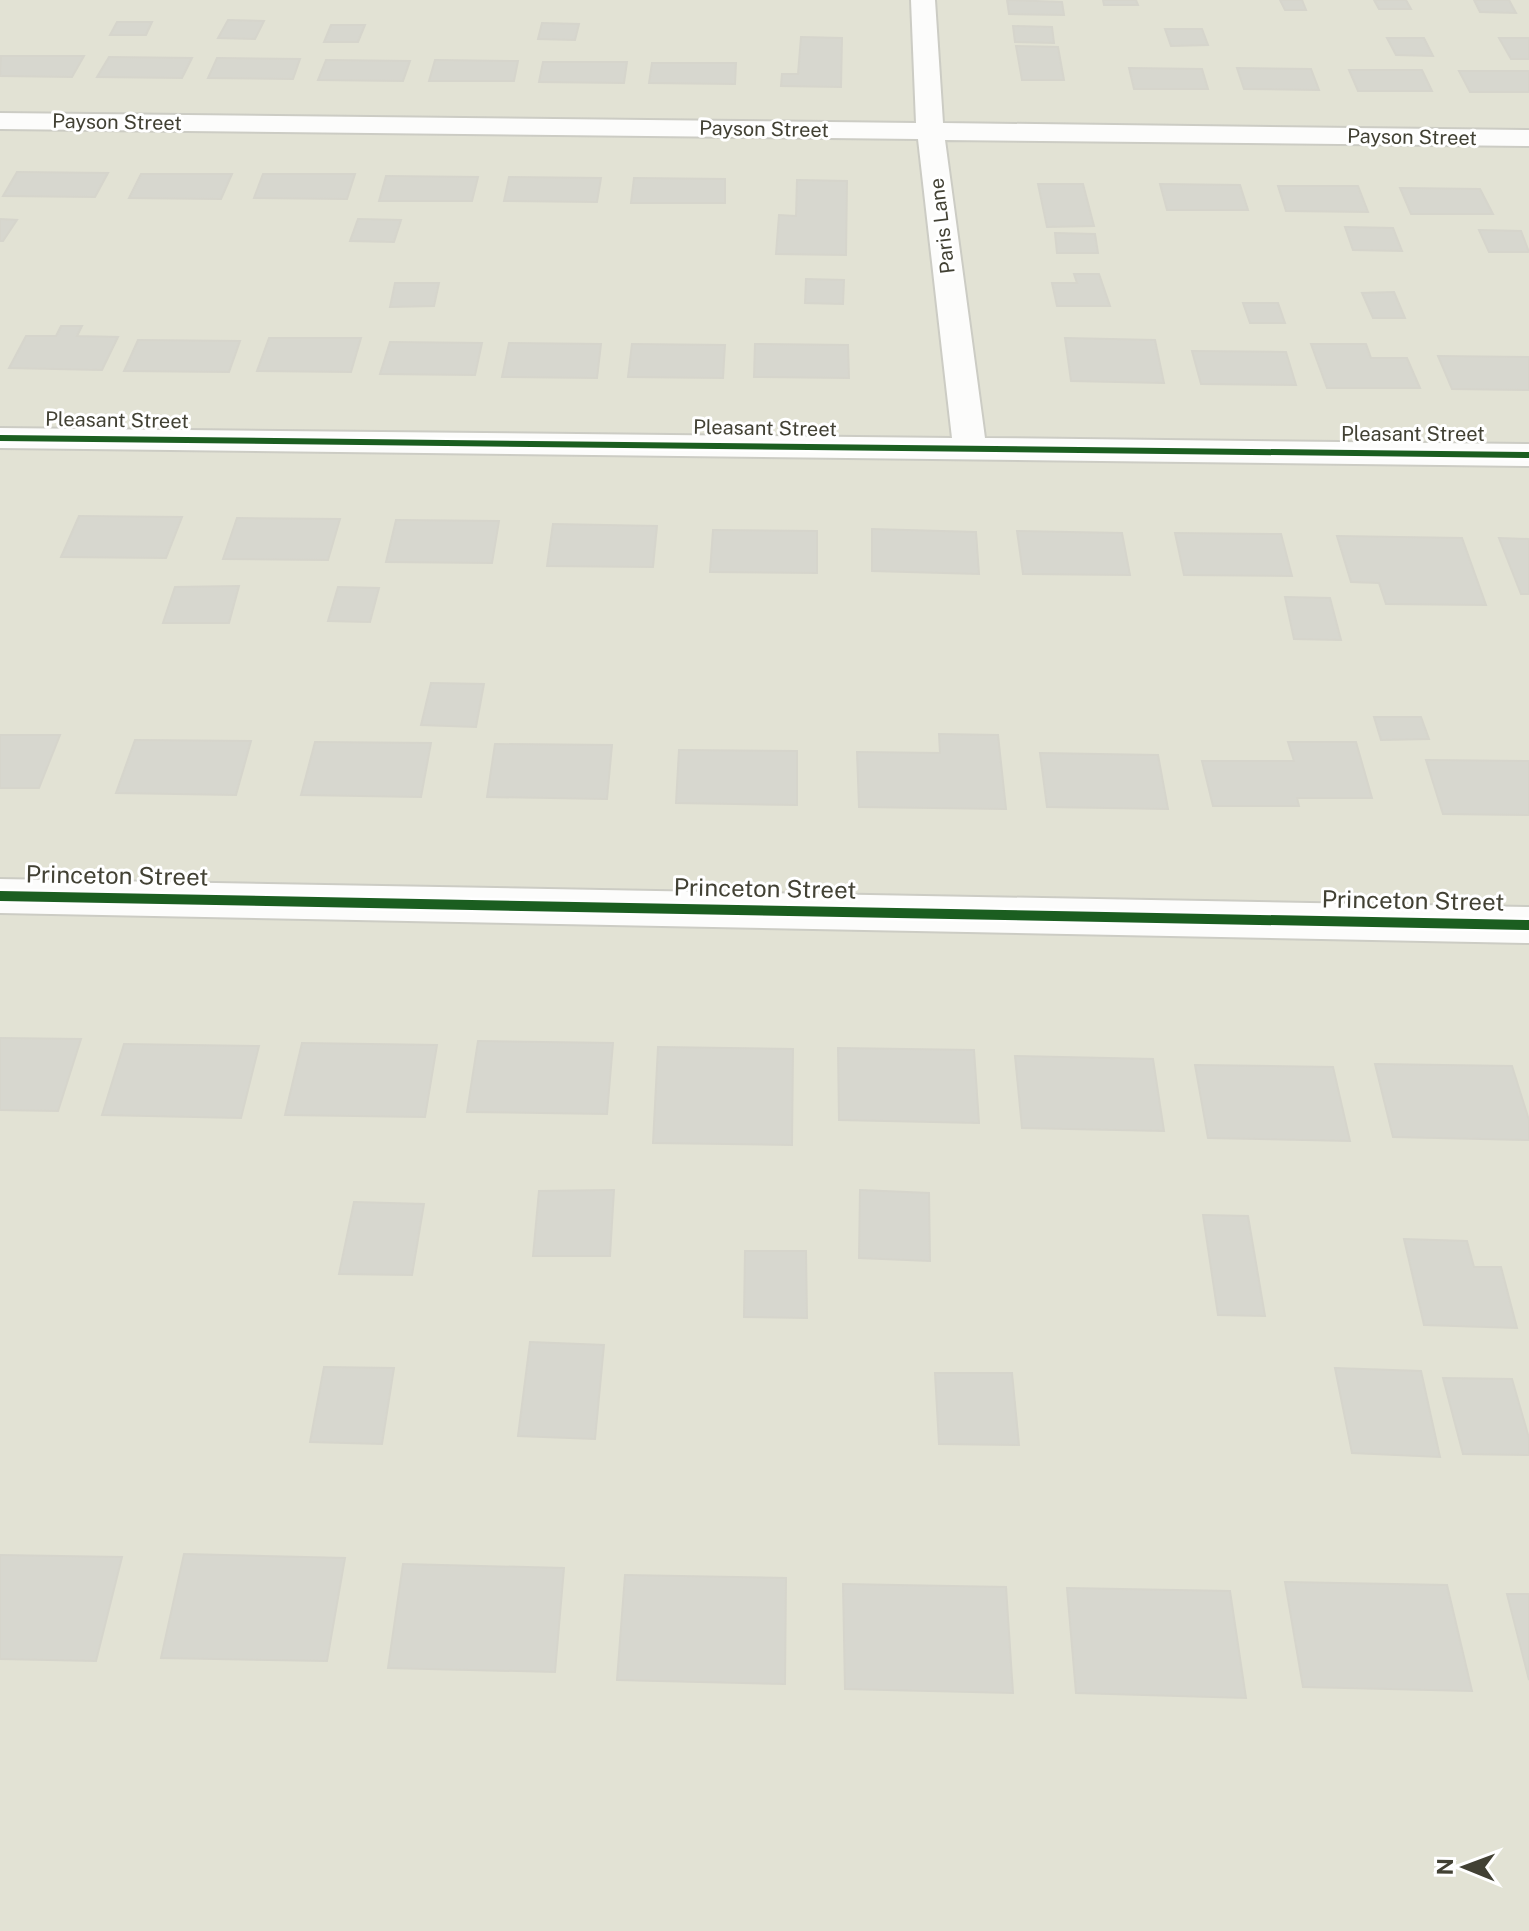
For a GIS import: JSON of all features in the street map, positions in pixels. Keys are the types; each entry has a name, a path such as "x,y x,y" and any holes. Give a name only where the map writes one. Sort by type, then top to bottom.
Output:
{"street":[{"name":"Paris Lane","path":"923,0 930,131 970,451"},
{"name":"Payson Street","path":"0,121 1529,138"},
{"name":"Pleasant Street","path":"0,438 1529,455"},
{"name":"Princeton Street","path":"0,896 1529,925"}],"shaded area":[{"path":"0,0 1529,0 1529,1931 0,1931"}],"building":[{"path":"1007,0 1062,2 1064,15 1009,14"},
{"path":"1103,0 1136,0 1138,5 1104,5"},
{"path":"1280,0 1302,0 1306,10 1285,10"},
{"path":"1374,0 1406,0 1411,9 1379,9"},
{"path":"1474,0 1509,0 1516,13 1480,12"},
{"path":"228,20 264,21 255,39 218,38"},
{"path":"117,22 152,22 146,35 110,35"},
{"path":"542,23 579,24 575,40 538,39"},
{"path":"331,25 365,25 358,42 324,42"},
{"path":"1013,26 1052,27 1054,43 1015,42"},
{"path":"1165,29 1202,29 1208,45 1171,46"},
{"path":"801,37 842,38 841,87 781,86 782,74 798,74"},
{"path":"1387,38 1424,38 1433,56 1396,55"},
{"path":"1499,38 1529,38 1529,59 1511,59"},
{"path":"1016,46 1058,47 1064,80 1022,80"},
{"path":"1,56 84,56 72,77 0,76"},
{"path":"109,57 192,58 182,78 97,77"},
{"path":"217,58 300,59 293,79 208,78"},
{"path":"326,60 410,61 403,81 318,80"},
{"path":"435,60 518,61 514,81 429,81"},
{"path":"543,62 627,62 624,83 539,82"},
{"path":"652,63 736,63 735,84 649,83"},
{"path":"1129,68 1202,69 1208,89 1134,89"},
{"path":"1237,68 1311,69 1319,90 1244,89"},
{"path":"1349,70 1422,70 1432,91 1358,91"},
{"path":"1459,71 1529,71 1529,92 1470,92"},
{"path":"17,172 108,173 95,197 3,196"},
{"path":"141,174 232,174 221,199 129,198"},
{"path":"263,174 355,174 347,199 254,198"},
{"path":"386,176 478,177 472,201 379,201"},
{"path":"509,177 601,178 597,202 504,201"},
{"path":"634,178 725,179 725,203 631,203"},
{"path":"797,180 847,181 846,255 776,254 779,215 796,216"},
{"path":"1038,184 1083,184 1094,226 1047,227"},
{"path":"1160,184 1240,185 1248,210 1167,210"},
{"path":"1278,186 1358,186 1368,212 1286,211"},
{"path":"1400,188 1480,189 1493,214 1411,214"},
{"path":"0,219 17,220 3,241 0,241"},
{"path":"358,219 401,220 394,242 350,241"},
{"path":"1345,227 1393,228 1402,251 1353,250"},
{"path":"1479,230 1521,231 1529,252 1489,252"},
{"path":"1055,233 1095,234 1098,253 1057,253"},
{"path":"1074,274 1099,274 1110,306 1057,306 1052,283 1077,283"},
{"path":"806,279 844,280 843,304 805,303"},
{"path":"395,283 439,283 434,306 390,307"},
{"path":"1394,292 1405,318 1373,318 1362,293"},
{"path":"1243,303 1278,303 1285,323 1250,323"},
{"path":"61,326 82,326 77,336 118,337 102,370 9,368 26,336 56,336"},
{"path":"269,338 361,338 351,372 257,371"},
{"path":"1065,338 1155,340 1164,383 1071,381"},
{"path":"138,340 240,341 229,372 124,371"},
{"path":"390,342 482,343 475,375 380,374"},
{"path":"509,343 601,344 597,378 502,377"},
{"path":"632,344 725,345 723,378 628,377"},
{"path":"755,344 848,345 849,378 754,377"},
{"path":"1311,344 1366,344 1371,358 1407,358 1420,388 1327,388"},
{"path":"1192,351 1286,352 1296,385 1201,384"},
{"path":"1438,356 1529,357 1529,390 1452,389"},
{"path":"79,516 182,517 166,558 61,557"},
{"path":"237,518 340,519 328,560 223,559"},
{"path":"396,520 499,521 492,563 386,562"},
{"path":"553,524 657,526 653,567 547,566"},
{"path":"872,529 976,532 979,574 872,571"},
{"path":"713,530 817,531 817,573 710,572"},
{"path":"1017,531 1122,533 1130,575 1023,574"},
{"path":"1175,533 1281,534 1292,576 1184,575"},
{"path":"1337,536 1462,538 1486,605 1386,604 1379,583 1351,582"},
{"path":"1499,538 1529,539 1529,594 1521,594"},
{"path":"239,586 229,623 163,623 175,587"},
{"path":"338,587 379,588 370,622 328,621"},
{"path":"1285,597 1330,598 1341,640 1294,639"},
{"path":"431,683 484,684 476,727 421,725"},
{"path":"1374,717 1421,717 1429,739 1381,740"},
{"path":"939,734 998,735 1006,809 859,807 857,752 940,753"},
{"path":"0,735 60,735 39,788 0,788"},
{"path":"135,740 251,741 236,795 116,793"},
{"path":"315,742 431,743 421,797 301,795"},
{"path":"1288,742 1356,742 1372,798 1297,798 1299,806 1213,806 1202,761 1294,761"},
{"path":"495,744 612,745 607,799 487,797"},
{"path":"679,750 797,751 797,805 676,803"},
{"path":"1040,753 1158,755 1168,809 1047,807"},
{"path":"1426,760 1529,761 1529,815 1443,814"},
{"path":"0,1038 81,1039 58,1111 0,1110"},
{"path":"478,1041 613,1043 607,1114 467,1112"},
{"path":"302,1043 437,1045 425,1117 285,1115"},
{"path":"124,1044 259,1046 241,1118 102,1115"},
{"path":"658,1047 793,1049 792,1145 653,1143"},
{"path":"838,1048 974,1050 979,1123 839,1120"},
{"path":"1015,1056 1153,1059 1164,1131 1022,1128"},
{"path":"1375,1064 1512,1066 1529,1120 1529,1140 1393,1137"},
{"path":"1195,1065 1333,1067 1350,1141 1208,1138"},
{"path":"614,1190 610,1256 533,1256 539,1191"},
{"path":"860,1190 929,1193 930,1261 859,1258"},
{"path":"354,1202 424,1204 412,1275 339,1274"},
{"path":"1203,1215 1248,1216 1265,1316 1218,1315"},
{"path":"1404,1239 1467,1241 1474,1267 1501,1267 1517,1328 1424,1325"},
{"path":"745,1251 806,1251 807,1318 744,1317"},
{"path":"530,1342 604,1345 595,1439 518,1436"},
{"path":"324,1367 394,1368 382,1444 310,1442"},
{"path":"1335,1368 1421,1371 1440,1457 1352,1453"},
{"path":"935,1373 1012,1373 1019,1445 939,1444"},
{"path":"1443,1378 1512,1379 1529,1438 1529,1455 1463,1454"},
{"path":"184,1554 345,1558 327,1661 161,1658"},
{"path":"0,1555 122,1557 96,1661 0,1659"},
{"path":"403,1564 564,1568 555,1672 388,1668"},
{"path":"625,1575 786,1578 785,1684 617,1680"},
{"path":"1285,1582 1447,1585 1472,1691 1303,1687"},
{"path":"843,1584 1006,1587 1013,1693 845,1689"},
{"path":"1067,1588 1230,1591 1246,1698 1076,1693"},
{"path":"1507,1594 1529,1594 1529,1680"}],"cycle path":[{"path":"0,438 1529,455"},
{"path":"0,896 1529,925"}]}
